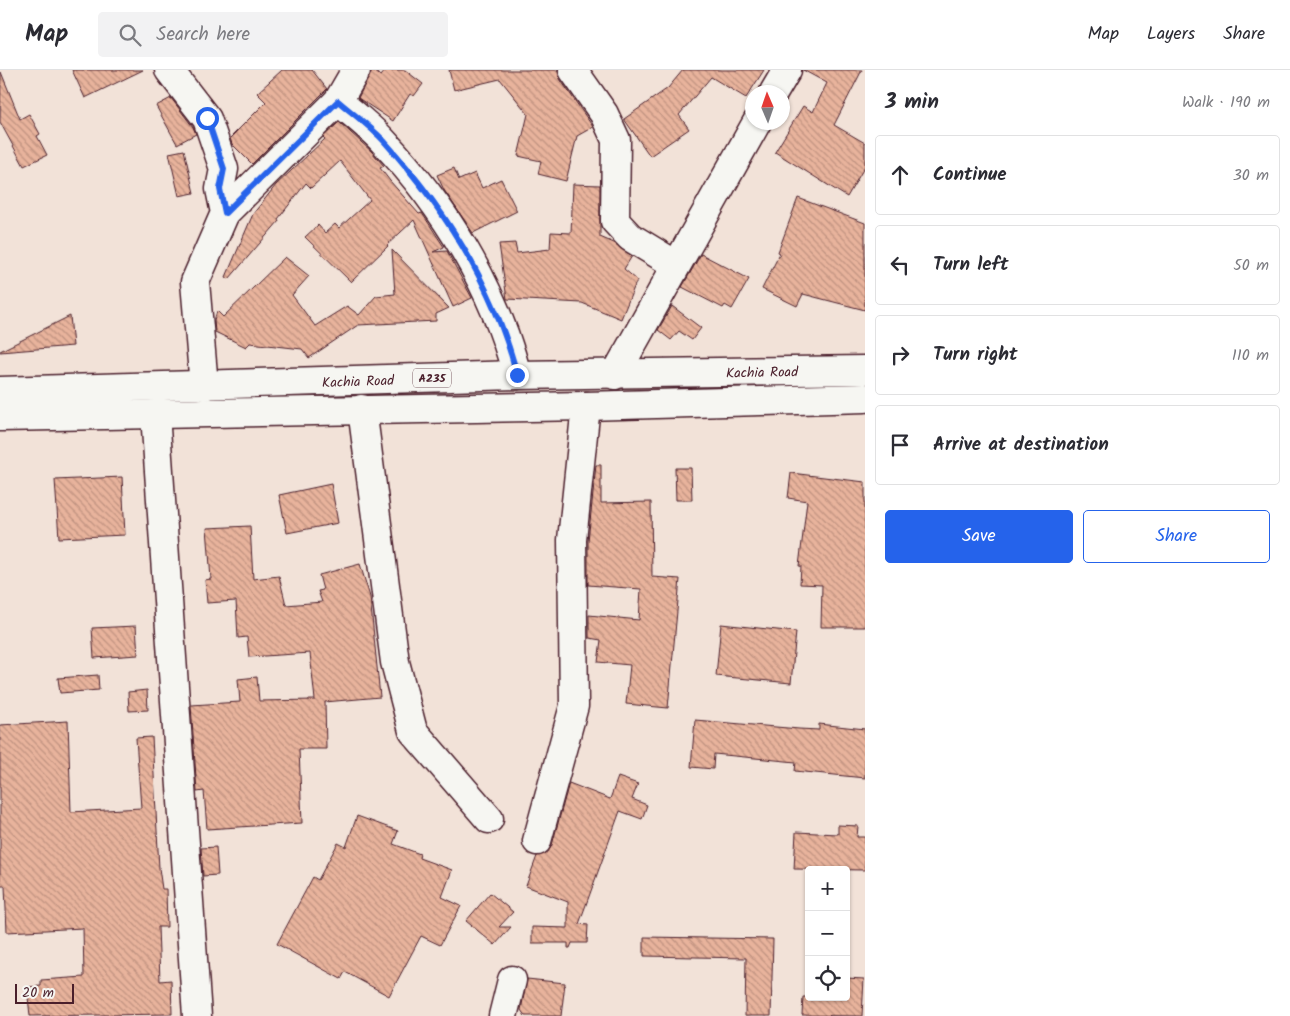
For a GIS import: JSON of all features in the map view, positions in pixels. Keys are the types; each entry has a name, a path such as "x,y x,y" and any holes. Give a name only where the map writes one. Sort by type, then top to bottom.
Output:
{"main road":[{"path":"170,70 207,118 224,169 220,189 225,213"},
{"path":"204,386 195,282 225,213 338,101 356,70"},
{"path":"573,70 604,114 616,140 615,221 630,237 676,265"},
{"path":"778,85 787,70"},
{"path":"338,101 382,140 440,208 481,278 508,339 517,375"},
{"path":"615,375 752,130"},
{"name":"Kachia Road","path":"0,391 517,375 865,370"},
{"name":"Kachia Road","path":"0,417 586,406 865,398"},
{"path":"537,841 574,706 572,540 586,406"},
{"path":"362,409 395,662 413,731 489,819"},
{"path":"154,414 197,1016"},
{"path":"503,1016 512,980"}],"building":[{"path":"72,70 143,70 85,98"},
{"path":"282,70 312,70 327,89 252,164 232,144 230,138 266,102 257,93"},
{"path":"372,70 381,76 386,70 405,70 423,84 414,96 410,94 393,121 358,98"},
{"path":"449,70 558,70 560,79 593,127 577,136 566,181 538,174 541,161 518,156 528,114 500,79 454,90"},
{"path":"683,70 764,70 754,85 745,85 745,97 711,77 679,115 689,129 650,156 624,119 668,88"},
{"path":"803,70 862,70 834,125 865,143 865,166 847,197 775,152 803,106 813,112 827,83"},
{"path":"1,72 20,119 29,114 40,134 37,136 47,155 24,166 0,122"},
{"path":"171,98 193,127 196,134 177,144 156,106"},
{"path":"339,122 372,152 384,166 380,168 390,181 419,214 422,213 444,247 433,252 447,251 472,298 453,307 414,220 351,282 305,237 318,225 325,233 335,224 339,228 370,200 340,161 311,188 306,183 278,219 279,221 229,279 226,277 253,214 276,185 325,139 323,137"},
{"path":"184,150 194,193 179,196 169,153"},
{"path":"454,168 459,180 475,173 482,188 501,179 517,211 473,233 444,190 437,175"},
{"path":"573,184 600,185 600,237 614,243 632,256 624,269 637,280 621,319 582,303 507,299 499,244 515,243 517,253 550,249 551,232 571,233"},
{"path":"798,198 865,223 865,310 803,294 797,306 762,289 780,253 778,252"},
{"path":"392,250 449,308 436,314 436,321 358,325 309,358 302,349 250,343 246,347 215,332 214,321 217,311 223,317 285,257 309,276 292,295 315,326 347,306 359,315 376,296 395,294"},
{"path":"701,254 749,279 732,309 725,305 723,308 682,287"},
{"path":"672,306 701,328 692,340 679,331 671,340 658,330"},
{"path":"70,316 73,346 0,352 0,351"},
{"path":"596,465 601,465 601,503 651,502 652,577 680,579 668,708 626,704 630,665 598,662 601,640 589,638 589,615 639,620 641,589 588,585 588,541"},
{"path":"675,468 691,468 692,500 676,500"},
{"path":"791,473 865,482 865,627 821,627 822,585 800,584 801,566 799,566 807,501 788,498"},
{"path":"122,477 125,535 59,538 55,480"},
{"path":"331,484 338,523 287,533 279,495"},
{"path":"250,526 253,579 279,576 286,605 322,602 318,591 323,590 319,575 360,564 370,597 380,697 325,702 326,749 299,749 302,823 207,829 204,791 197,792 191,705 240,702 238,679 257,677 259,701 315,700 310,653 249,657 247,637 238,638 236,601 207,603 205,580 211,579 207,528"},
{"path":"721,624 796,632 791,683 716,676"},
{"path":"136,626 138,655 94,658 92,628"},
{"path":"98,675 99,690 60,693 58,678"},
{"path":"147,690 148,710 129,711 128,692"},
{"path":"695,720 799,729 819,730 819,724 865,729 865,778 795,771 796,762 714,754 713,769 691,767"},
{"path":"68,721 71,812 141,808 136,738 152,737 159,868 162,889 166,889 167,927 158,927 160,981 171,980 172,1014 30,1016 27,987 41,986 41,980 84,977 83,928 7,932 5,886 0,886 0,725"},
{"path":"618,777 638,784 632,799 647,805 642,819 620,811 579,924 588,925 587,943 572,943 570,948 568,948 568,943 532,943 532,927 568,928 568,902 526,886 537,856 548,852 552,845 569,783 610,799"},
{"path":"357,816 398,831 393,844 420,854 419,858 452,870 442,897 461,906 440,945 421,936 389,996 345,972 341,979 277,944 313,877 318,880 338,843 346,847"},
{"path":"838,825 858,826 857,837 865,837 865,870 850,870 850,866 805,866 805,869 794,869 796,832 838,834"},
{"path":"216,847 218,875 203,876 201,848"},
{"path":"490,893 513,912 499,927 511,927 495,945 466,921"},
{"path":"644,937 773,939 771,1016 745,1016 746,958 644,956"},
{"path":"850,978 864,979 862,1016 802,1015 803,997 805,997 805,1001 850,1001"},
{"path":"527,979 565,983 561,1016 525,1016 521,1010"}],"route":[{"path":"207,118 224,169 220,189 225,213 338,101 382,140 440,208 481,278 508,339 517,375"}]}
